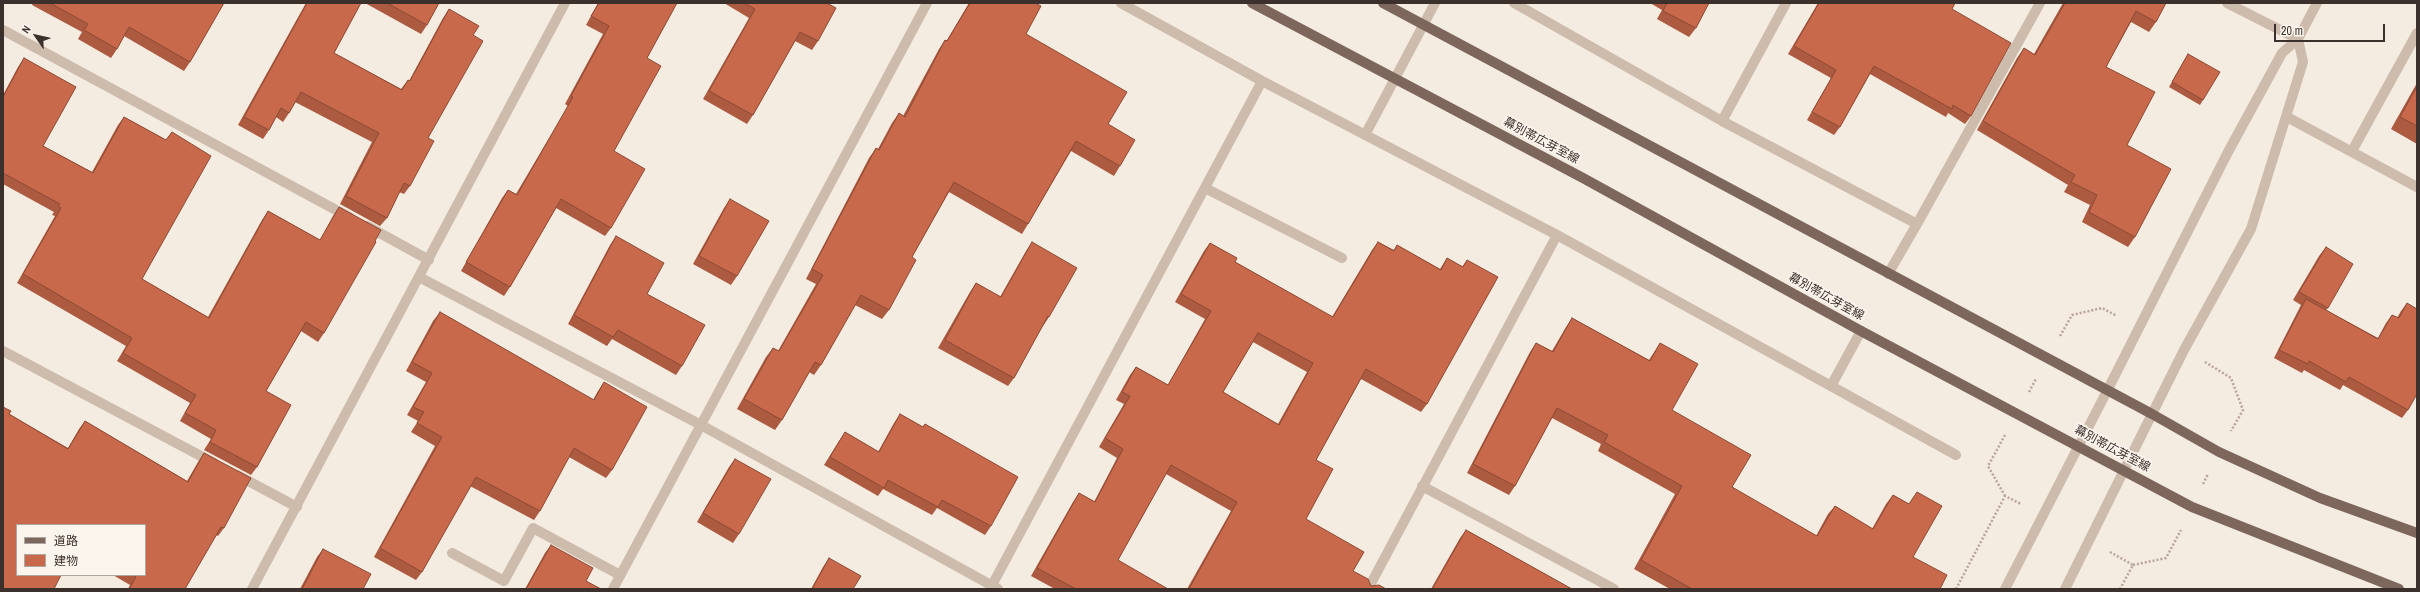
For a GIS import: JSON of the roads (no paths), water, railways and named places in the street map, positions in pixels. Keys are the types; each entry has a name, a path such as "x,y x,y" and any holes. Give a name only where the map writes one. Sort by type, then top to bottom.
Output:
{"main road":[{"name":"幕別帯広芽室線","path":"1252,3 1583,178 1861,331 2192,507 2398,589"},
{"path":"1383,3 2152,414 2219,452 2320,498 2417,533"}],"street":[{"path":"252,589 565,3"},
{"path":"613,589 926,3"},
{"path":"1121,3 1262,81 1557,235 1956,455"},
{"path":"1365,135 1435,3"},
{"path":"1514,3 1722,121 1917,224"},
{"path":"1532,12 1537,3"},
{"path":"1722,121 1786,3"},
{"path":"1888,274 2040,3"},
{"path":"2227,3 2298,39"},
{"path":"2005,589 2044,516 2228,152 2282,54 2298,39 2317,3"},
{"path":"3,30 428,260"},
{"path":"2352,151 2417,33"},
{"path":"2065,589 2184,350 2251,230 2288,117 2303,62 2298,39"},
{"path":"419,277 701,424 993,588 1262,81"},
{"path":"2288,117 2417,187"},
{"path":"1205,188 1342,258"},
{"path":"1368,589 1557,235"},
{"path":"1831,386 1861,331"},
{"path":"3,351 297,507"},
{"path":"1422,486 1614,589"},
{"path":"452,553 504,580 533,528 620,576"}]}
